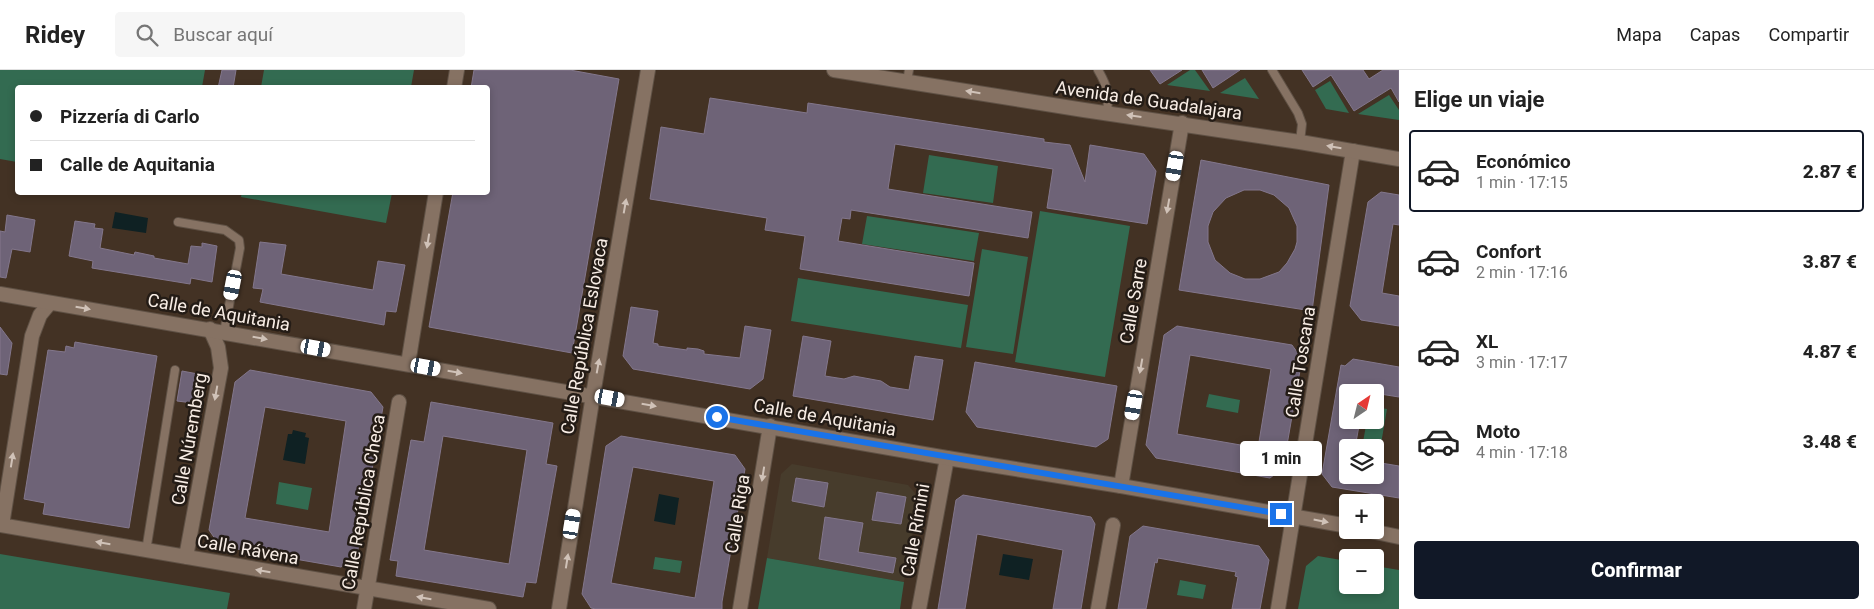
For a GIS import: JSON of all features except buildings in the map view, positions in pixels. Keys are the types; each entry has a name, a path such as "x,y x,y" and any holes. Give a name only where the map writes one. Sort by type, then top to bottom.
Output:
{"street":[{"path":"454,85 456,70"},
{"name":"Calle República Eslovaca","path":"559,609 648,70"},
{"name":"Avenida de Guadalajara","path":"834,70 908,76 1107,113 1182,123 1399,159"},
{"name":"Calle Sarre","path":"1121,486 1182,123"},
{"name":"Calle Toscana","path":"1278,609 1354,151"},
{"path":"408,364 436,195"},
{"name":"Calle de Aquitania","path":"0,294 1339,524"},
{"path":"1,525 32,336 40,316 50,303"},
{"name":"Calle Núremberg","path":"186,557 221,368 218,347 210,329"},
{"name":"Calle República Checa","path":"364,609 399,402"},
{"name":"Calle Riga","path":"740,609 770,426"},
{"name":"Calle Rímini","path":"919,609 947,458"},
{"name":"Calle Rávena","path":"1,525 489,609"},
{"path":"1098,609 1113,525"},
{"path":"1384,534 1399,537"}],"lane":[{"path":"1098,70 1106,82 1109,94 1107,113"},
{"path":"1272,70 1298,113 1302,124 1300,142"},
{"path":"178,222 225,230 238,240 240,248 224,332"},
{"path":"146,551 175,370"}],"shaded area":[{"path":"115,212 148,218 146,233 112,228"},
{"path":"293,430 306,433 305,437 309,438 305,464 283,460 288,434 292,434"},
{"path":"792,464 908,485 919,498 904,582 767,558 781,474"},
{"path":"659,494 679,498 675,525 654,521"},
{"path":"1003,554 1033,559 1029,580 999,575"}],"green space":[{"path":"0,70 205,70 202,85 15,85 15,162 0,159"},
{"path":"264,70 414,70 411,85 261,85"},
{"path":"1190,70 1195,70 1210,91 1167,85"},
{"path":"1245,78 1259,99 1220,93"},
{"path":"1330,81 1349,113 1326,109 1315,90"},
{"path":"1389,95 1399,110 1399,120 1358,114"},
{"path":"929,155 998,166 993,203 923,193"},
{"path":"241,195 392,195 386,223 241,197"},
{"path":"1040,211 1130,226 1105,377 1015,362"},
{"path":"867,216 979,233 974,261 862,244"},
{"path":"982,249 1028,257 1013,354 966,347"},
{"path":"798,278 968,305 961,348 791,321"},
{"path":"1209,394 1240,400 1238,413 1206,407"},
{"path":"1384,408 1387,409 1384,426"},
{"path":"1365,429 1384,429 1382,439 1364,439"},
{"path":"279,482 312,488 308,510 276,504"},
{"path":"0,554 230,593 227,609 0,609"},
{"path":"1318,556 1339,560 1339,594 1384,594 1384,568 1399,570 1399,609 1298,609 1306,566"},
{"path":"655,557 682,561 680,573 653,569"},
{"path":"767,558 904,582 900,609 758,609"},
{"path":"1180,580 1206,585 1203,599 1177,595"}],"route":[{"path":"717,417 1281,514"}]}
